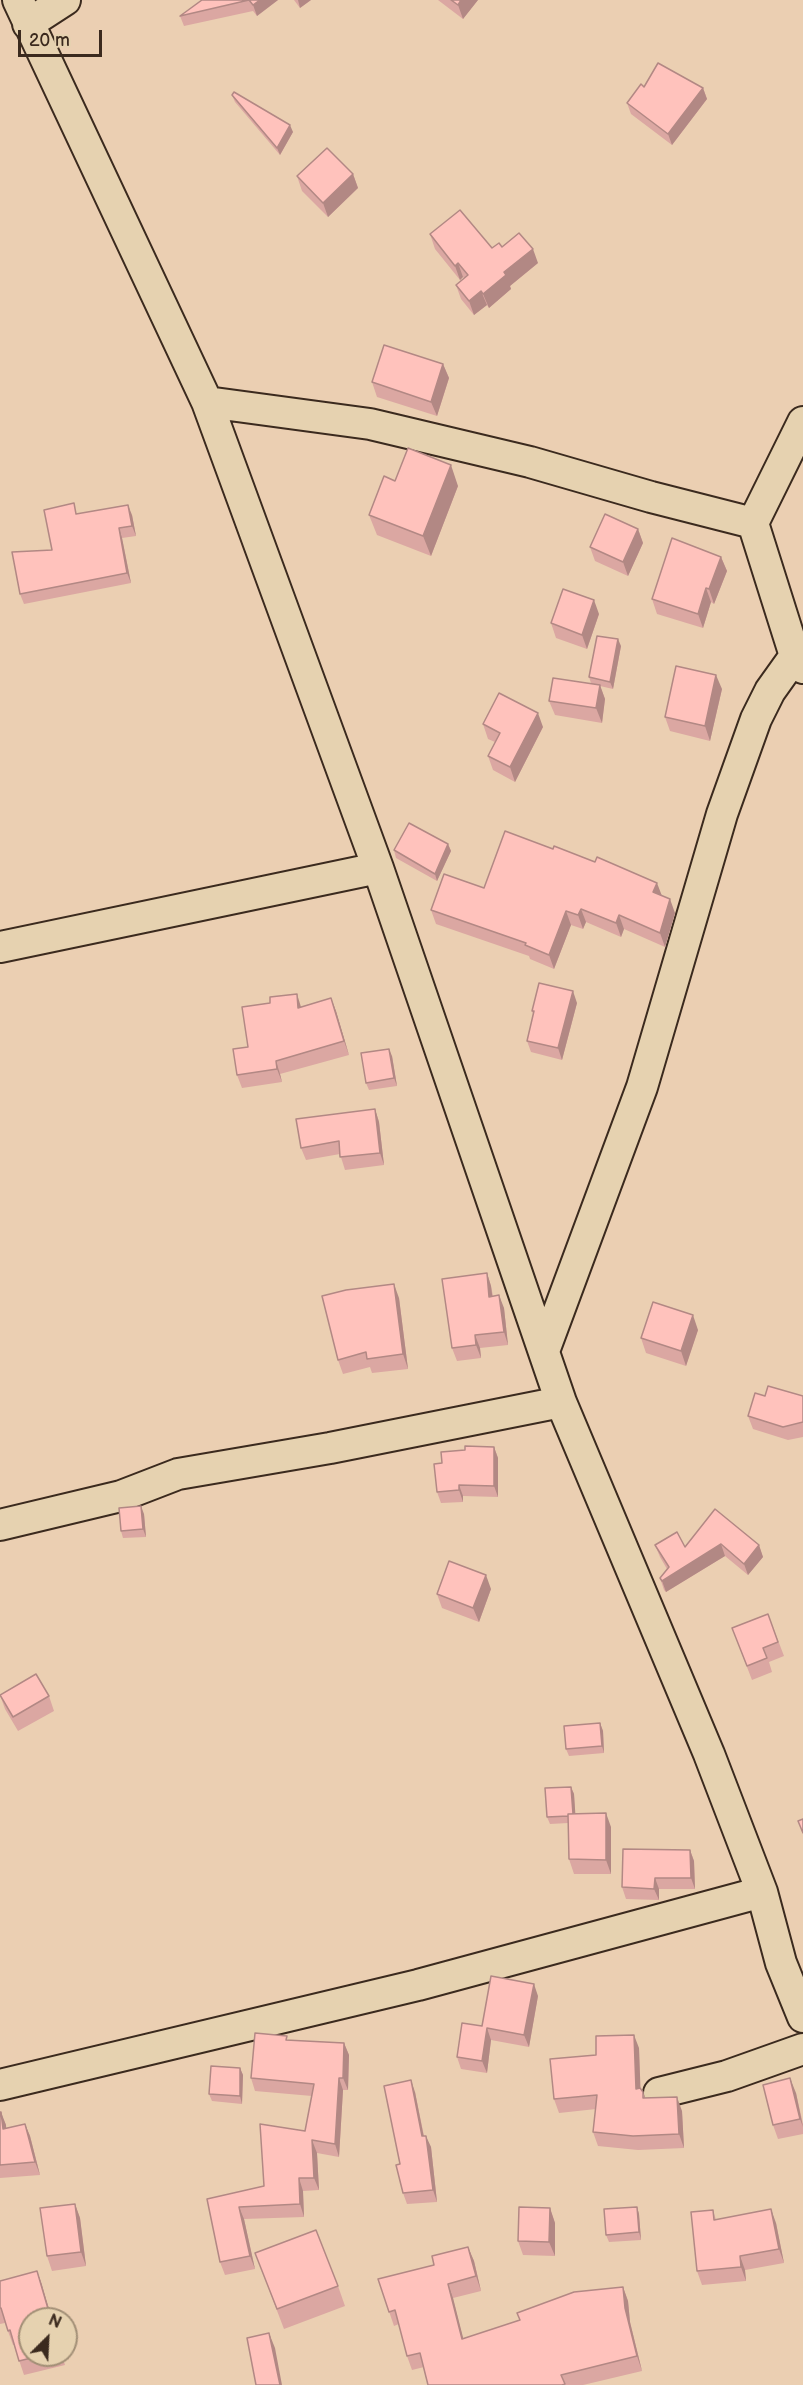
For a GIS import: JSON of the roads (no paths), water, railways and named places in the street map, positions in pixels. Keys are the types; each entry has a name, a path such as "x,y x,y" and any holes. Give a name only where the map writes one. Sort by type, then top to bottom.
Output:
{"street":[{"path":"65,0 23,12 207,402 378,868 561,1402 709,1754 762,1892 781,1963 803,2017"},
{"path":"207,402 370,424 530,462 651,497 753,523"},
{"path":"544,1351 642,1087 722,814 752,730 770,691 799,662 753,523 803,422"},
{"path":"0,947 378,868"},
{"path":"0,1525 121,1496 178,1474 330,1448 561,1402"},
{"path":"0,2085 418,1985 762,1892"},
{"path":"659,2093 727,2076 803,2049"}]}
